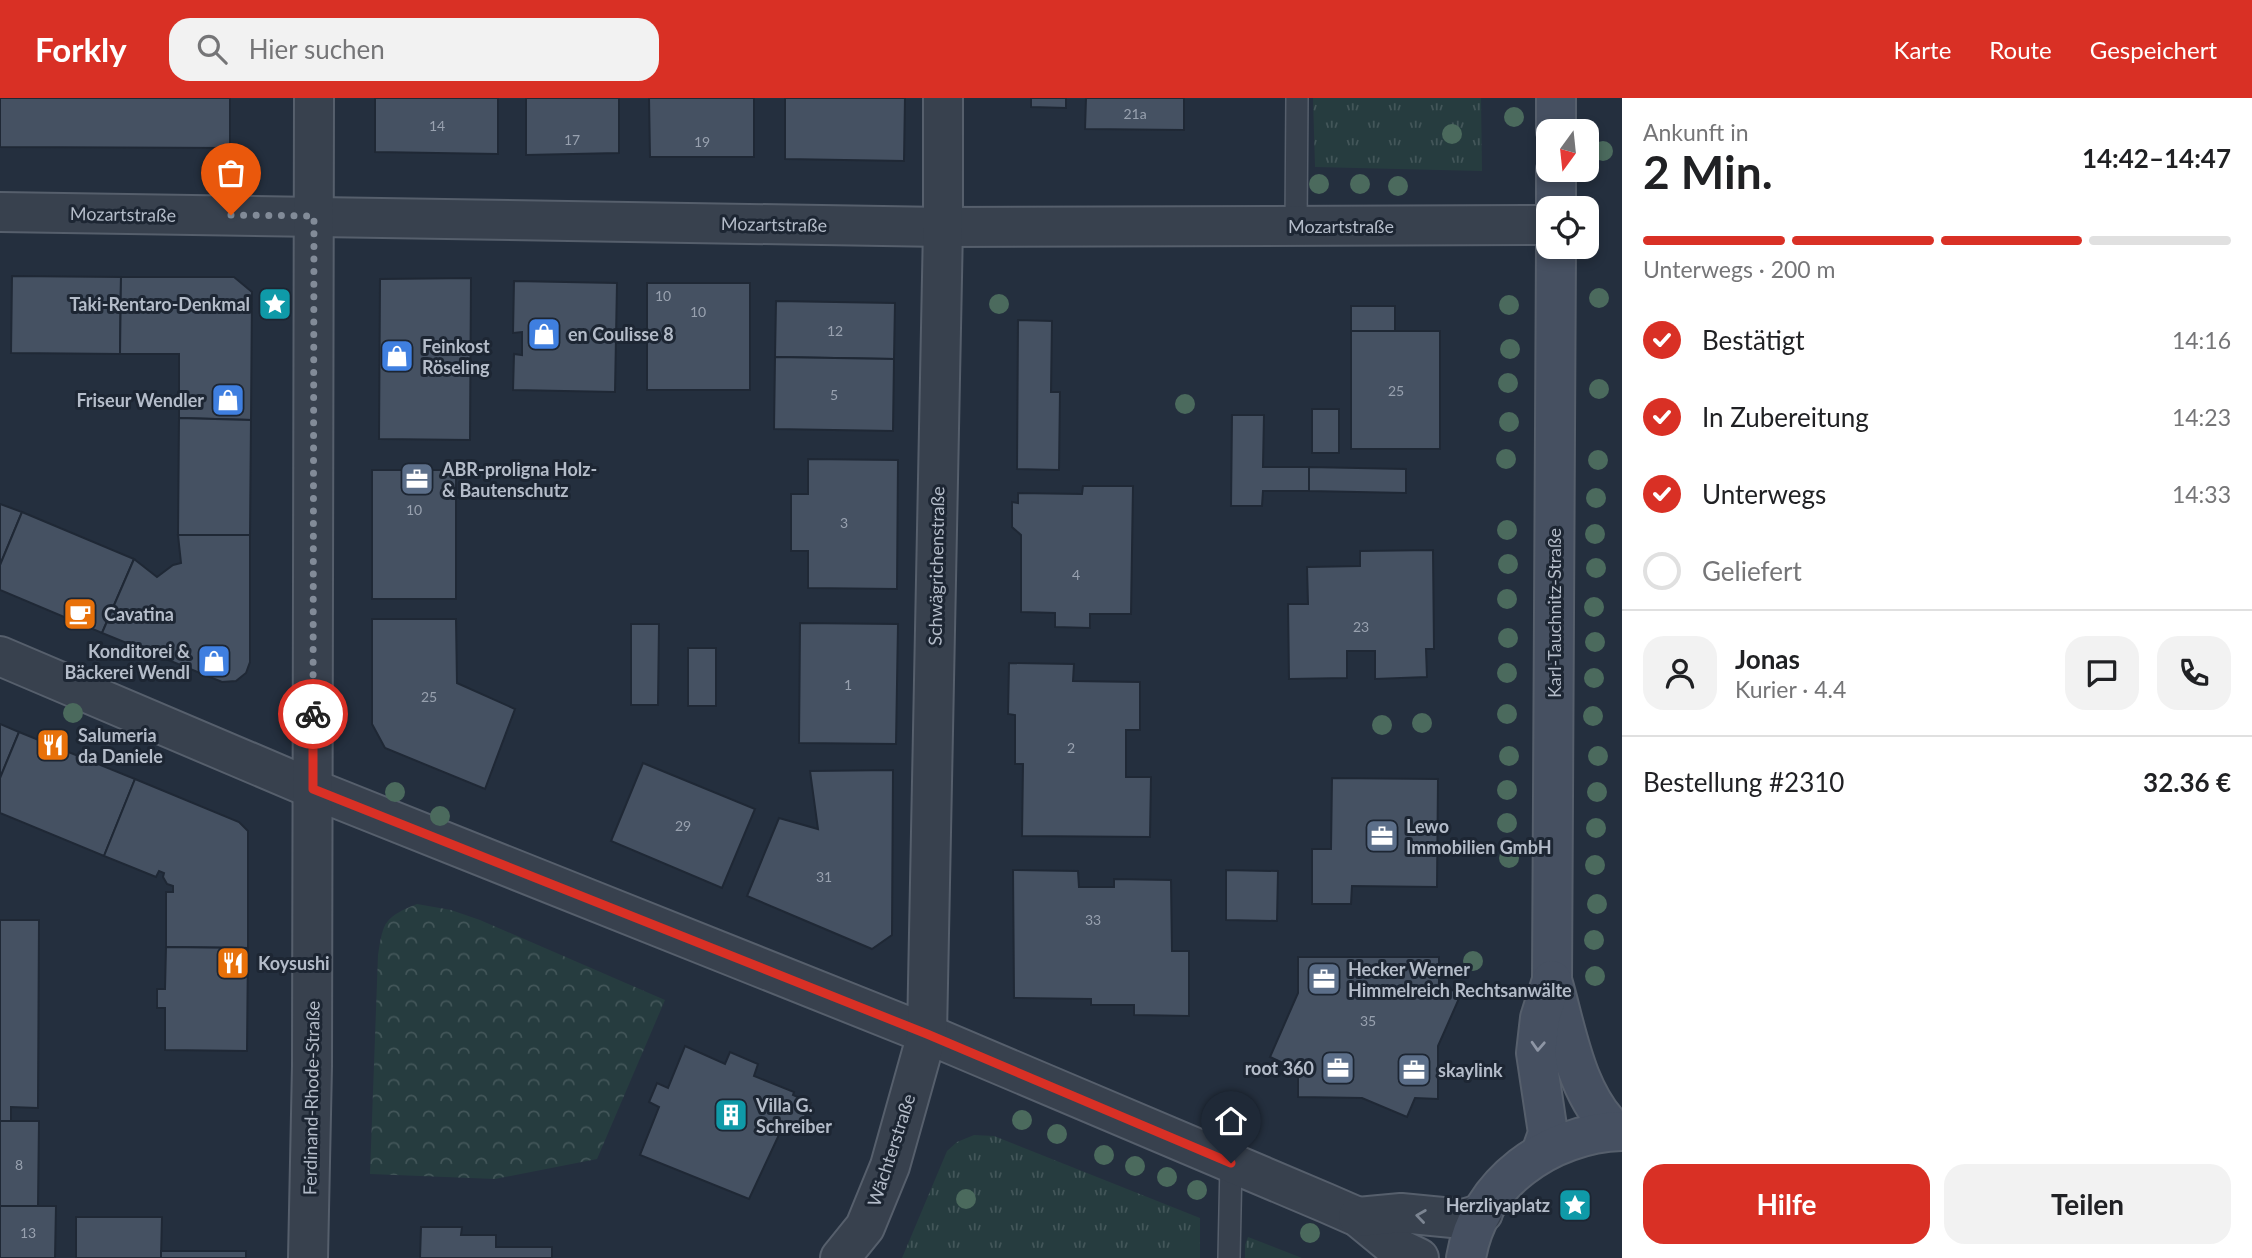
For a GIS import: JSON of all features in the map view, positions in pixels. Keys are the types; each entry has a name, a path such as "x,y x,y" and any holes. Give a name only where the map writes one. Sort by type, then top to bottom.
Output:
{"main road":[{"path":"1556,98 1556,119"},
{"name":"Karl-Tauchnitz-Straße","path":"1556,259 1552,980 1583,1085 1602,1119 1618,1131"},
{"name":"Karl-Tauchnitz-Straße","path":"1541,1153 1549,1133 1536,1053 1540,1018 1552,980"},
{"name":"Karl-Tauchnitz-Straße","path":"1466,1258 1478,1221 1494,1195 1516,1171 1541,1153 1570,1140 1600,1132 1618,1131"}],"street":[{"name":"Ferdinand-Rhode-Straße","path":"308,1258 312,1066 314,98"},
{"name":"Schwägrichenstraße","path":"927,1034 943,228 943,98"},
{"name":"Mozartstraße","path":"0,212 943,228 1536,225"},
{"path":"0,656 313,789 927,1034 1358,1217 1392,1245 1419,1258"},
{"name":"Wächterstraße","path":"840,1258 865,1227 890,1166 927,1034"},
{"path":"1358,1217 1401,1213 1463,1219 1483,1213"}],"lane":[{"path":"1296,226 1297,98"},
{"path":"1229,1258 1231,1163"}],"green space":[{"path":"1313,98 1481,98 1482,171 1315,167"},
{"path":"417,904 451,910 480,920 665,1000 597,1159 495,1179 370,1174 378,955 387,922"},
{"path":"974,1135 994,1136 1200,1218 1200,1258 902,1258 947,1151 957,1142"},
{"path":"1248,1237 1302,1258 1245,1258"}],"building":[{"path":"0,98 230,98 230,148 0,147"},
{"path":"375,98 498,98 498,154 375,152"},
{"path":"526,98 619,98 619,153 526,155"},
{"path":"649,98 754,98 754,157 650,157"},
{"path":"785,98 905,98 904,161 785,159"},
{"path":"1031,98 1066,98 1066,108 1031,107"},
{"path":"1086,98 1184,98 1184,130 1085,129"},
{"path":"12,276 121,277 120,354 11,353"},
{"path":"121,277 234,277 252,292 251,420 179,418 179,354 120,354"},
{"path":"471,278 470,440 379,439 380,279"},
{"path":"514,281 617,283 615,392 513,390 514,354 522,355 522,332 513,333"},
{"path":"647,283 750,283 750,390 647,390"},
{"path":"776,301 895,303 894,359 775,357"},
{"path":"1351,306 1395,306 1395,331 1351,331"},
{"path":"1018,320 1052,321 1051,392 1060,392 1059,470 1017,469"},
{"path":"1351,331 1440,331 1440,449 1351,449"},
{"path":"775,357 894,359 893,431 774,429"},
{"path":"1312,409 1339,409 1339,453 1312,453"},
{"path":"1232,415 1264,415 1263,467 1309,467 1309,491 1263,491 1262,506 1231,506"},
{"path":"179,418 251,420 250,535 178,535"},
{"path":"808,459 898,460 897,589 808,588 808,551 791,551 791,494 808,494"},
{"path":"1309,467 1406,469 1406,493 1309,491"},
{"path":"372,470 456,470 456,599 372,599"},
{"path":"1083,486 1133,486 1131,614 1090,614 1090,628 1055,627 1055,613 1021,612 1021,535 1012,527 1012,502 1018,503 1018,493 1082,494"},
{"path":"0,504 22,512 0,565"},
{"path":"22,512 134,559 102,633 0,590 0,565"},
{"path":"178,535 250,535 250,662 246,673 236,681 222,682 102,633 134,559 157,577 173,565 181,563"},
{"path":"1433,550 1434,649 1426,649 1427,677 1375,679 1375,651 1347,651 1347,678 1289,679 1288,604 1308,604 1307,567 1360,566 1360,551"},
{"path":"372,619 456,619 457,683 515,709 485,789 385,748 372,724"},
{"path":"800,623 898,624 896,744 799,743"},
{"path":"631,624 659,624 658,705 631,705"},
{"path":"688,648 716,648 716,706 688,706"},
{"path":"1009,663 1074,664 1073,681 1140,682 1140,730 1126,730 1126,777 1151,777 1150,837 1022,836 1023,764 1015,764 1015,715 1008,714"},
{"path":"0,724 19,732 0,778"},
{"path":"19,732 135,779 104,856 0,813 0,778"},
{"path":"643,763 755,809 722,888 611,841"},
{"path":"893,770 892,935 872,949 747,896 779,818 818,829 810,771"},
{"path":"1332,778 1438,779 1437,887 1352,886 1351,904 1312,904 1312,849 1331,849"},
{"path":"135,779 239,822 248,831 248,948 166,947 166,892 173,892 173,886 167,884 164,873 159,871 156,877 104,856"},
{"path":"1013,870 1078,871 1079,887 1114,887 1114,879 1171,880 1172,951 1189,951 1189,1016 1134,1015 1134,1005 1091,1005 1091,999 1014,998"},
{"path":"1226,870 1278,871 1277,921 1226,920"},
{"path":"0,920 39,920 38,1108 11,1107 11,1121 0,1121"},
{"path":"166,947 248,948 247,1051 165,1050 165,1008 157,1008 157,989 165,989"},
{"path":"1298,957 1439,957 1439,984 1461,994 1438,1046 1438,1099 1415,1098 1407,1117 1362,1098 1298,1097 1298,1070 1270,1057 1298,993"},
{"name":"Villa G. Schreiber","path":"685,1046 725,1064 730,1052 758,1064 754,1076 794,1092 793,1095 811,1103 799,1130 784,1124 749,1199 640,1155 659,1107 649,1102 657,1083 668,1088"},
{"path":"0,1121 39,1121 38,1206 0,1206"},
{"path":"0,1206 56,1206 55,1258 0,1258"},
{"path":"76,1217 162,1217 161,1258 76,1258"},
{"path":"421,1227 462,1227 461,1235 496,1235 496,1247 552,1247 552,1258 420,1258"},
{"path":"161,1251 246,1251 246,1258 161,1258"}],"way so far":[{"path":"231,215 314,216 313,714"}],"place":[{"name":"Taki-Rentaro-Denkmal","path":"275,304"},
{"name":"en Coulisse 8","path":"544,334"},
{"name":"Feinkost Röseling","path":"397,356"},
{"name":"Friseur Wendler","path":"228,400"},
{"name":"ABR-proligna Holz- & Bautenschutz","path":"417,479"},
{"name":"Cavatina","path":"80,614"},
{"name":"Konditorei & Bäckerei Wendl","path":"214,661"},
{"name":"Salumeria da Daniele","path":"53,745"},
{"name":"Lewo Immobilien GmbH","path":"1382,836"},
{"name":"Koysushi","path":"233,963"},
{"name":"Hecker Werner Himmelreich Rechtsanwälte","path":"1324,979"},
{"name":"root 360","path":"1338,1068"},
{"name":"skaylink","path":"1414,1070"},
{"name":"Villa G. Schreiber","path":"731,1115"},
{"name":"Herzliyaplatz","path":"1575,1205"}],"route":[{"path":"313,714 313,789 927,1034 1231,1163"}]}
